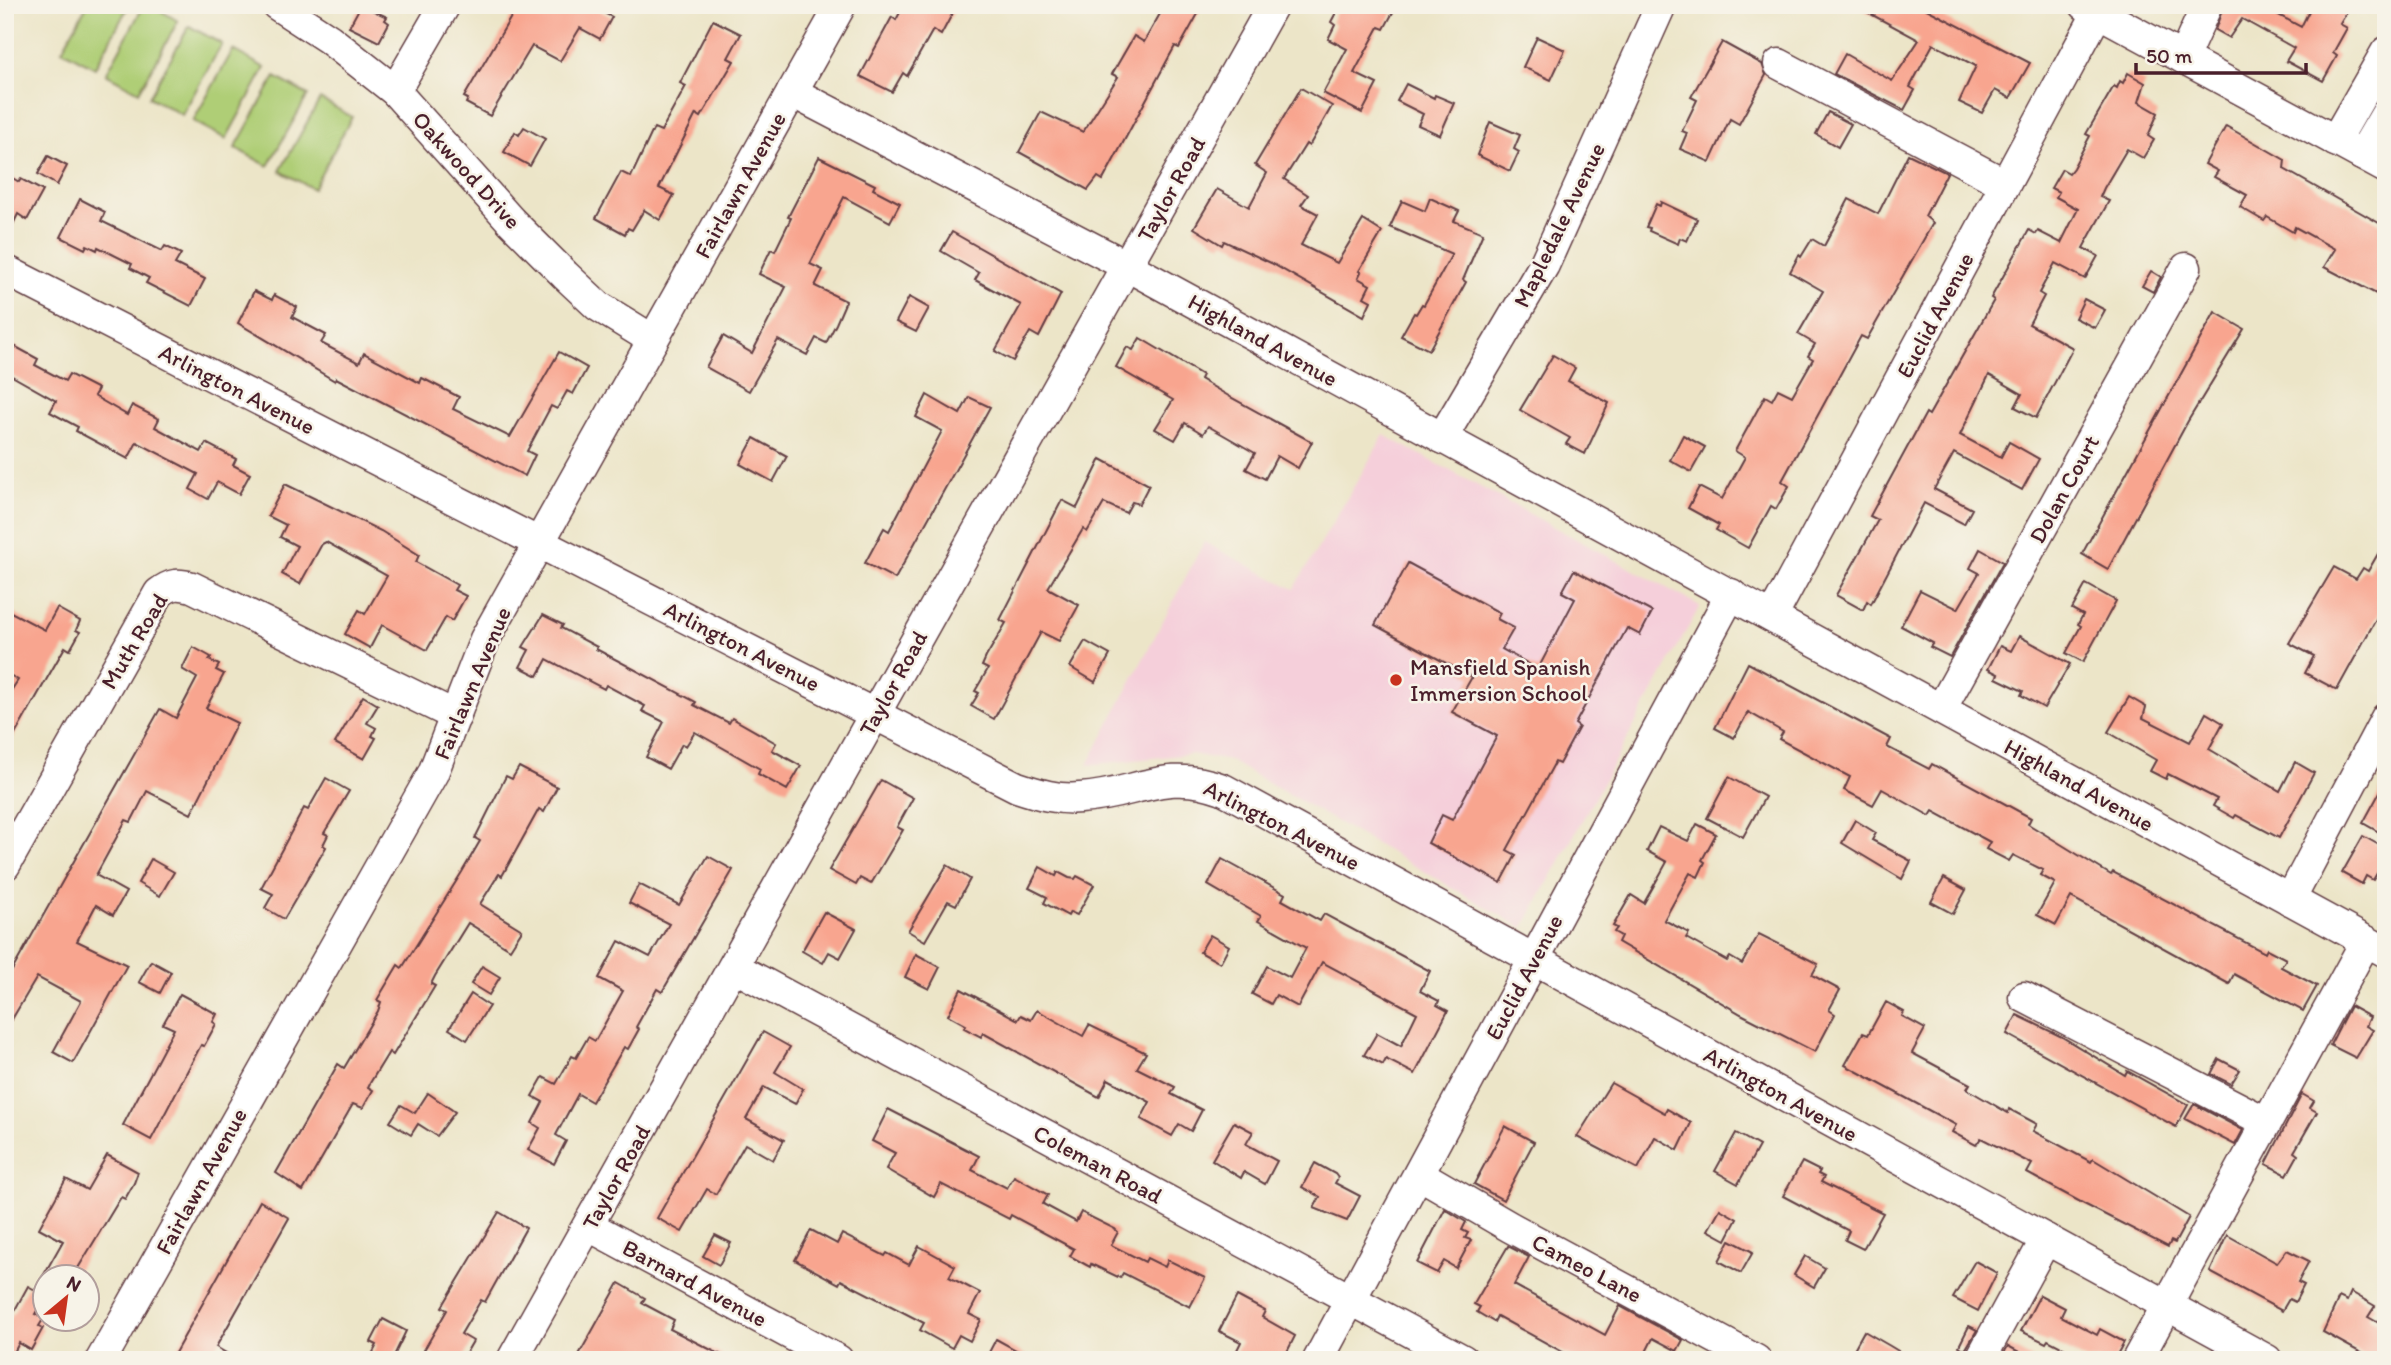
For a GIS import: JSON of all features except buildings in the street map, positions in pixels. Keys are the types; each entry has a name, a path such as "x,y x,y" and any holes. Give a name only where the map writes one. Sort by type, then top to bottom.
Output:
{"street":[{"name":"Oakwood Drive","path":"277,5 329,39 395,91 511,221 565,275 598,306 653,340"},
{"path":"395,91 445,5"},
{"name":"Fairlawn Avenue","path":"101,1360 433,773 485,639 841,5"},
{"name":"Taylor Road","path":"512,1360 1273,5"},
{"name":"Mapledale Avenue","path":"1442,438 1544,265 1661,5"},
{"path":"2183,58 2207,5"},
{"path":"2091,9 2374,162 2386,114"},
{"name":"Euclid Avenue","path":"1772,617 2006,184 2091,9"},
{"path":"2335,141 2386,52"},
{"path":"1779,64 2006,184"},
{"name":"Highland Avenue","path":"792,92 1127,266 2376,946"},
{"name":"Dolan Court","path":"1941,709 2186,268"},
{"name":"Arlington Avenue","path":"5,271 539,544 1038,794 1081,798 1164,780 1202,782 1242,800 2267,1360"},
{"name":"Muth Road","path":"5,865 159,593 177,583 192,587 456,716"},
{"name":"Euclid Avenue","path":"1318,1360 1731,594"},
{"path":"2290,900 2385,723"},
{"path":"2137,1360 2266,1122 2376,946"},
{"name":"Coleman Road","path":"734,967 1463,1360"},
{"path":"2024,997 2266,1122"},
{"name":"Cameo Lane","path":"1419,1174 1510,1227 1756,1360"},
{"name":"Barnard Avenue","path":"589,1226 838,1360"},
{"path":"1980,1360 2046,1239"}],"shaded area":[{"name":"Mansfield Spanish Immersion School","path":"1384,435 1700,606 1523,928 1230,761 1191,754 1088,765 1204,542 1294,589"}],"green space":[{"path":"87,5 129,5 95,68 62,50"},
{"path":"144,5 151,5 178,21 139,92 106,74"},
{"path":"189,26 222,44 182,115 149,97"},
{"path":"233,50 265,68 226,139 193,121"},
{"path":"275,77 308,95 268,166 235,148"},
{"path":"320,99 352,117 313,189 280,171"}],"place":[{"name":"Mansfield Spanish Immersion School","path":"1396,680"}]}
